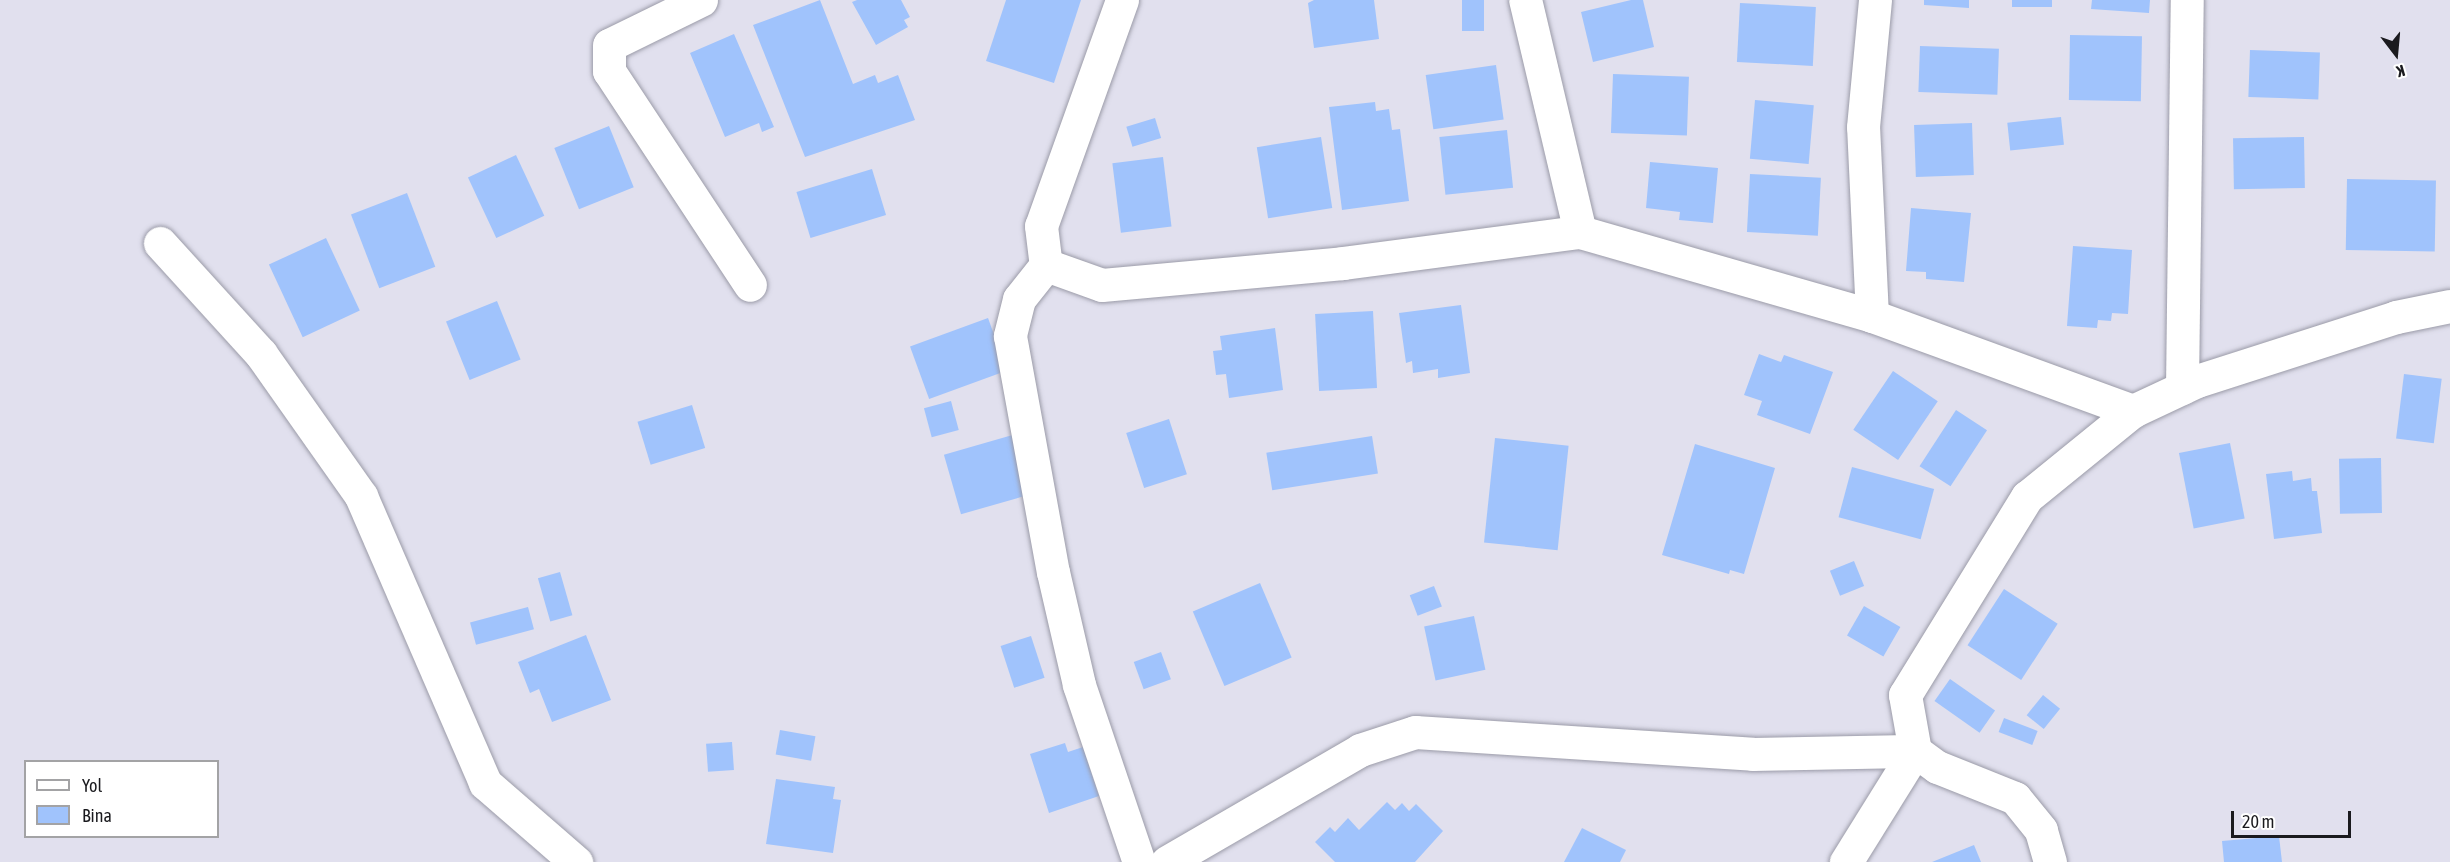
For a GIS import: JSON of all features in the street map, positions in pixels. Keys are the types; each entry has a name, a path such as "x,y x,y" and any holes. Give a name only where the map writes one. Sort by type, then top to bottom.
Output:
{"street":[{"path":"701,0 609,45 609,71 750,285"},
{"path":"1122,0 1041,226 1046,265 1019,299 1010,336 1053,572 1079,685 1139,862"},
{"path":"1525,0 1580,232"},
{"path":"1872,316 1863,127 1875,0"},
{"path":"2182,388 2187,0"},
{"path":"1046,265 1102,285 1343,263 1580,232 1872,316 2133,411"},
{"path":"160,243 261,354 361,496 485,783 576,862"},
{"path":"1846,862 1915,752 1905,695 1948,619 2026,497 2133,411 2182,388 2396,317 2450,306"},
{"path":"1167,862 1360,750 1415,732 1752,754 1915,752 1937,767 2015,798 2041,830 2050,862"}],"building":[{"path":"820,0 853,84 875,75 878,83 898,75 915,120 805,157 753,25"},
{"path":"901,0 910,17 904,20 908,27 876,45 852,2"},
{"path":"1006,0 1081,0 1054,83 986,61"},
{"path":"1314,0 1374,0 1379,39 1314,48 1308,3"},
{"path":"1462,0 1484,0 1484,31 1462,31"},
{"path":"1631,0 1643,0 1654,47 1593,62 1581,12"},
{"path":"1924,0 1969,0 1969,8 1924,5"},
{"path":"2012,0 2052,0 2052,7 2012,7"},
{"path":"2092,0 2150,0 2149,13 2091,9"},
{"path":"1740,3 1816,7 1813,66 1737,62"},
{"path":"734,34 774,127 762,132 759,123 725,137 690,53"},
{"path":"2070,35 2142,36 2141,101 2069,100"},
{"path":"1920,46 1999,49 1997,95 1918,92"},
{"path":"2250,50 2320,52 2318,99 2248,97"},
{"path":"1496,65 1504,119 1433,129 1426,75"},
{"path":"1613,74 1689,77 1687,136 1611,133"},
{"path":"1755,100 1814,105 1809,164 1750,159"},
{"path":"1375,102 1376,111 1389,109 1392,130 1400,129 1409,201 1342,210 1329,107"},
{"path":"2061,117 2064,145 2010,150 2007,123"},
{"path":"1155,118 1161,138 1132,147 1126,127"},
{"path":"1972,123 1974,175 1916,177 1914,125"},
{"path":"609,126 634,187 579,209 554,148"},
{"path":"1507,130 1513,188 1445,195 1439,137"},
{"path":"1321,137 1332,208 1268,218 1257,147"},
{"path":"2304,137 2305,188 2234,189 2233,138"},
{"path":"516,155 544,216 496,238 468,177"},
{"path":"1163,157 1172,226 1121,233 1112,163"},
{"path":"1650,162 1718,168 1713,223 1679,220 1680,212 1646,208"},
{"path":"872,169 886,215 810,238 796,192"},
{"path":"1750,174 1821,178 1818,236 1747,232"},
{"path":"2347,179 2436,181 2435,252 2346,250"},
{"path":"407,193 435,267 379,288 351,215"},
{"path":"1911,208 1971,213 1964,282 1926,279 1926,272 1906,271"},
{"path":"326,238 360,311 303,337 269,265"},
{"path":"2073,246 2132,250 2128,314 2112,313 2111,321 2098,320 2097,328 2067,326"},
{"path":"497,301 521,359 470,380 446,322"},
{"path":"1461,305 1470,373 1438,378 1438,369 1413,373 1412,361 1406,363 1399,313"},
{"path":"1373,311 1377,388 1319,391 1315,314"},
{"path":"988,318 1007,371 929,399 910,346"},
{"path":"1275,328 1283,390 1229,398 1226,374 1216,375 1213,351 1222,350 1220,336"},
{"path":"1759,354 1781,362 1784,355 1833,372 1810,434 1757,415 1762,401 1744,395"},
{"path":"1893,371 1938,401 1898,460 1853,430"},
{"path":"2404,374 2442,379 2434,443 2396,439"},
{"path":"951,401 959,430 932,437 924,408"},
{"path":"692,405 705,448 651,465 637,422"},
{"path":"1956,410 1987,430 1951,486 1920,466"},
{"path":"1169,419 1187,474 1144,488 1126,433"},
{"path":"1016,434 1033,494 961,514 944,455"},
{"path":"1372,436 1378,474 1272,490 1266,453"},
{"path":"1495,438 1569,446 1558,550 1484,542"},
{"path":"2230,443 2245,519 2194,529 2179,453"},
{"path":"1695,444 1775,468 1744,574 1730,570 1729,574 1662,555"},
{"path":"2381,458 2382,513 2340,514 2339,459"},
{"path":"1852,467 1934,489 1921,539 1839,517"},
{"path":"2292,471 2293,481 2311,478 2312,491 2317,491 2322,533 2274,539 2266,474"},
{"path":"1854,561 1864,586 1840,596 1830,571"},
{"path":"560,572 572,615 550,622 538,578"},
{"path":"1260,583 1292,658 1224,686 1193,612"},
{"path":"1434,586 1442,607 1418,616 1410,595"},
{"path":"2004,589 2058,624 2021,680 1968,645"},
{"path":"1864,606 1900,627 1883,656 1847,635"},
{"path":"528,607 534,629 476,645 470,623"},
{"path":"1474,616 1485,670 1436,680 1424,627"},
{"path":"586,635 611,700 552,722 539,689 530,693 518,662"},
{"path":"1031,636 1045,678 1014,688 1001,646"},
{"path":"1161,652 1171,679 1144,689 1134,662"},
{"path":"1950,679 1995,711 1980,733 1935,701"},
{"path":"2043,695 2060,709 2044,729 2027,715"},
{"path":"2004,718 2038,731 2032,745 1999,732"},
{"path":"780,730 815,736 811,761 776,755"},
{"path":"732,742 734,770 708,772 706,744"},
{"path":"1065,743 1068,752 1083,747 1099,796 1049,813 1030,754"},
{"path":"776,779 835,787 833,799 841,800 833,853 766,844"},
{"path":"1387,802 1395,810 1402,803 1409,811 1416,804 1443,831 1415,862 1335,862 1315,842 1330,827 1335,832 1348,818 1359,830"},
{"path":"1582,828 1626,850 1620,862 1564,862"},
{"path":"2279,836 2282,862 2224,862 2222,841"},
{"path":"1974,845 1981,862 1932,862"}]}
